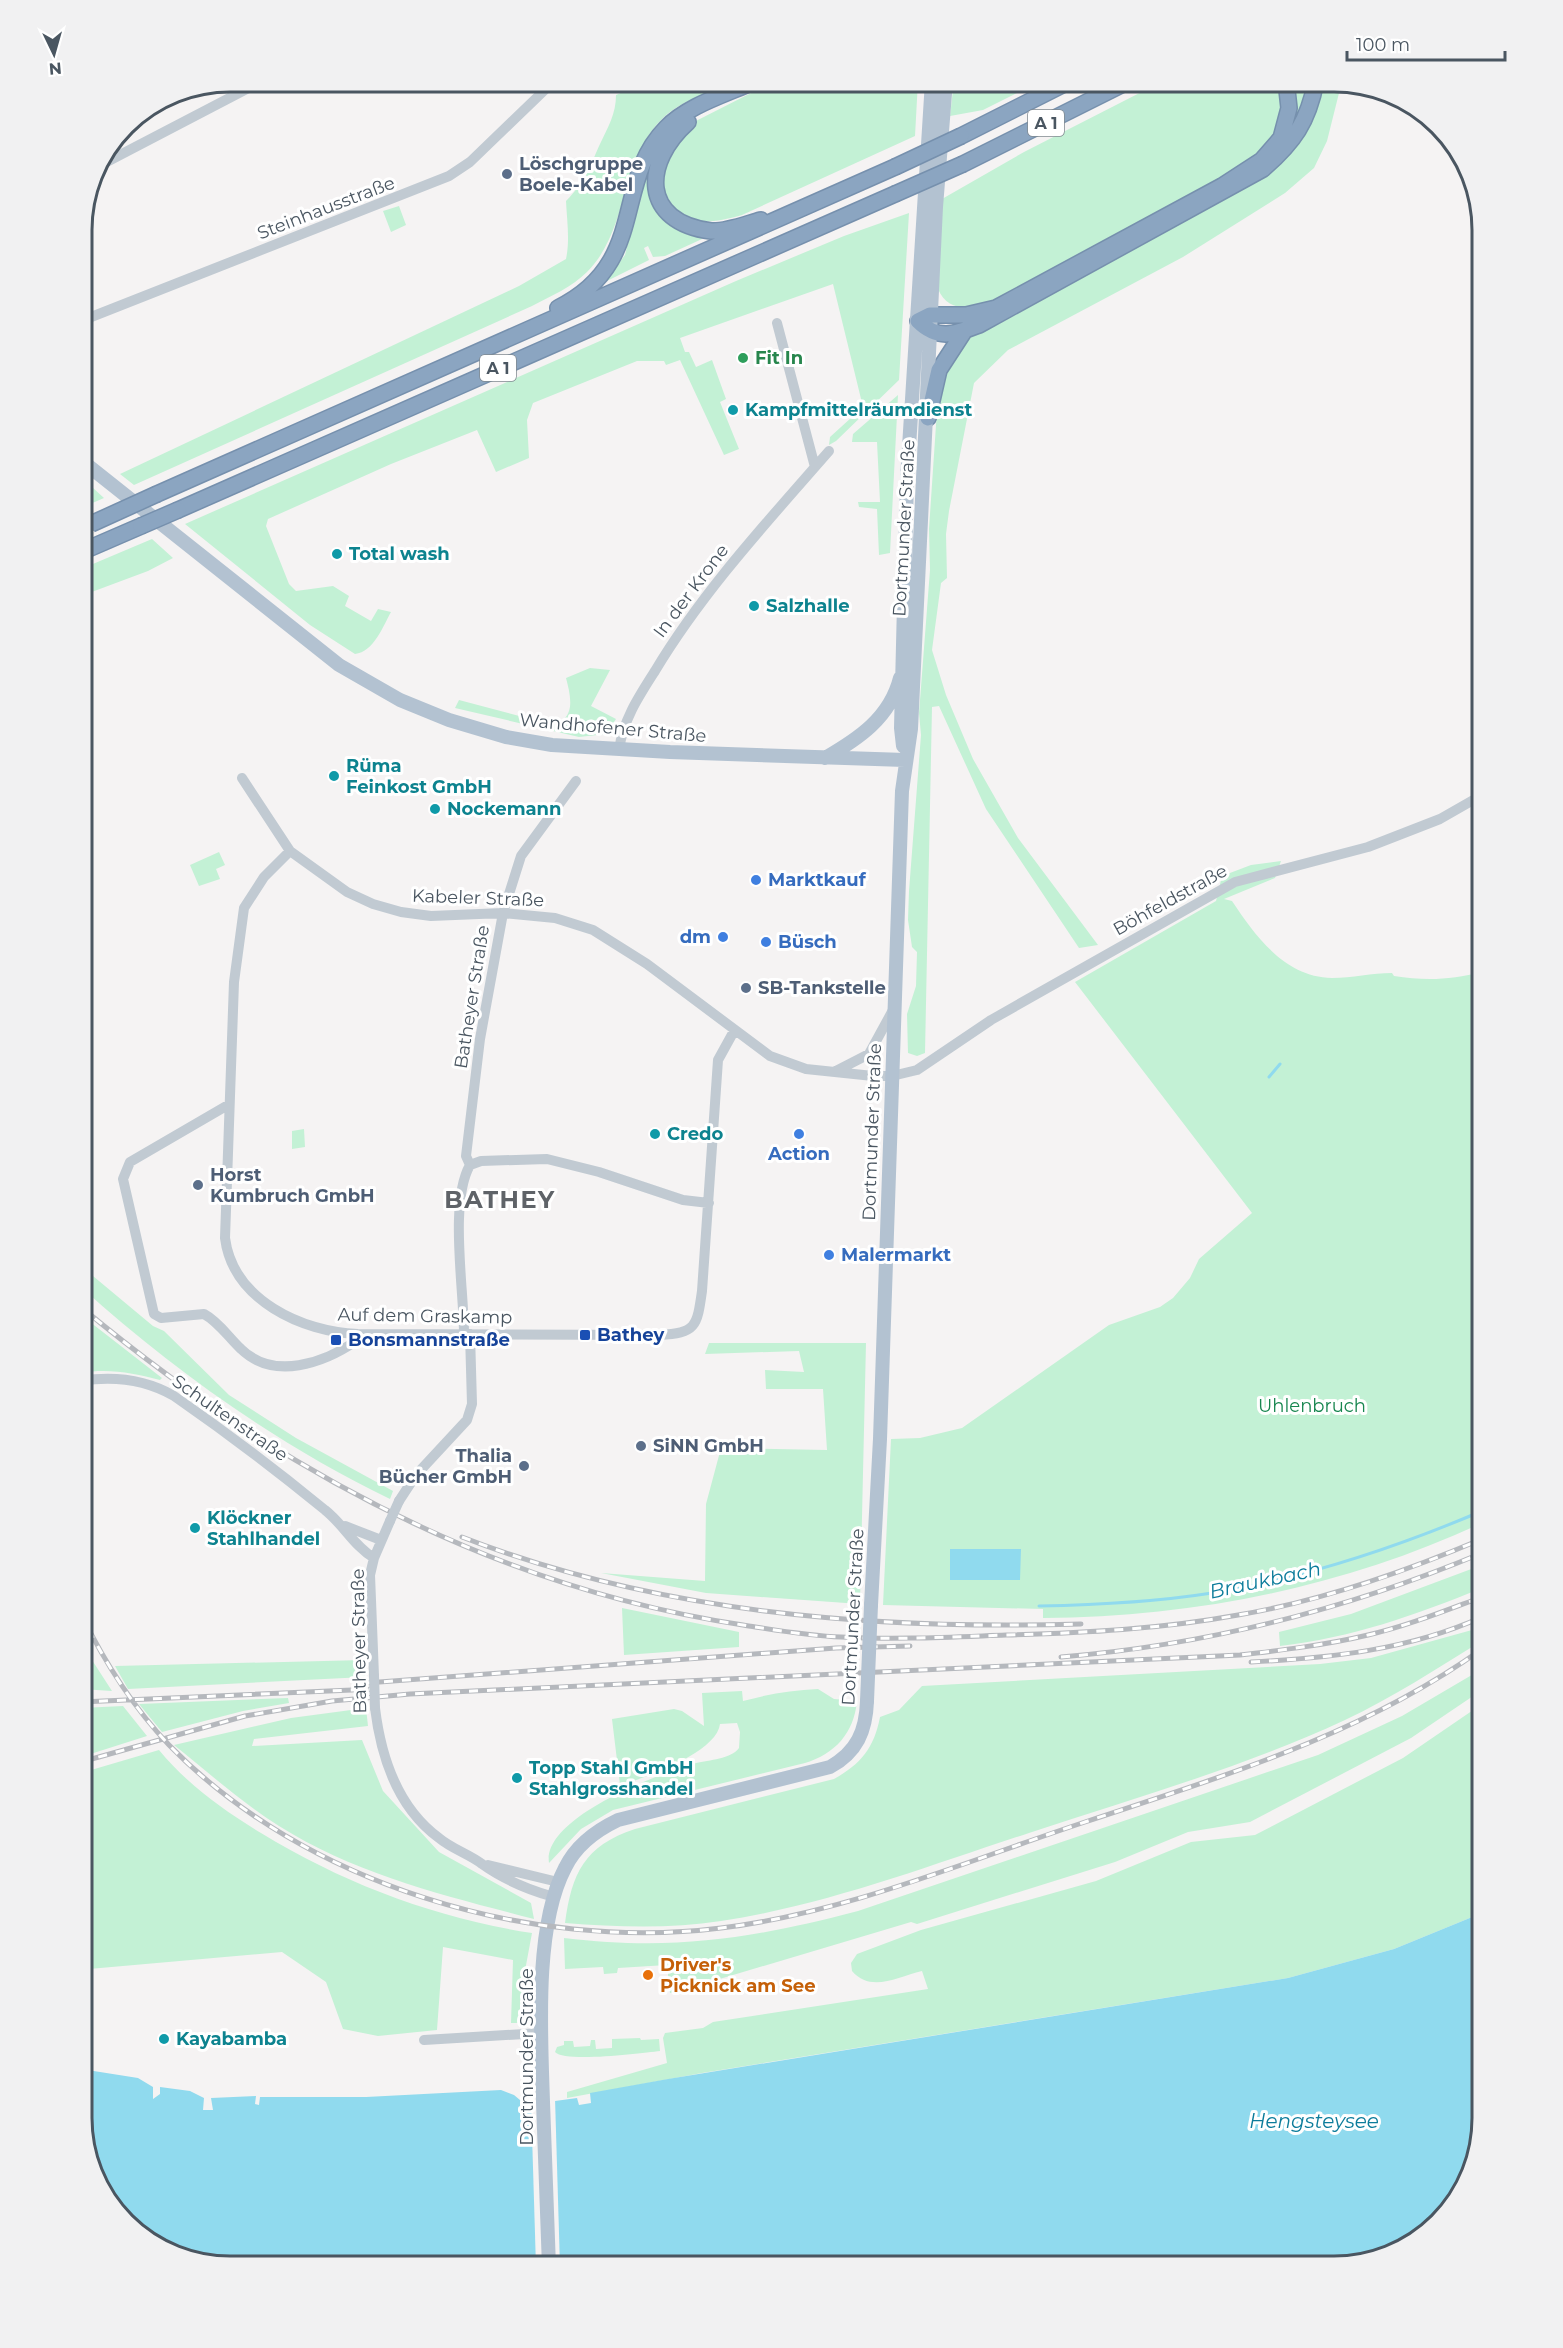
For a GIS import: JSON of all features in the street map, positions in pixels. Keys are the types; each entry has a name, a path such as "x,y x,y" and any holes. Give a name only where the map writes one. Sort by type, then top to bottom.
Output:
{"highway":[{"path":"439,367 571,301 598,279 616,253 639,177 651,150 666,128 688,111 730,92"},
{"path":"745,92 694,116 676,133 656,164 655,188 665,210 685,226 714,231 796,212"},
{"name":"A 1","path":"92,523 439,367 796,212 962,136 1048,92"},
{"name":"A 1","path":"92,547 963,164 1107,92"},
{"path":"926,322 996,308 1242,173 1262,160 1281,138 1289,108 1287,92"},
{"path":"926,322 952,333 995,317 1263,169 1289,146 1308,112 1313,92"},
{"path":"928,418 939,370 965,330"}],"main road":[{"name":"Dortmunder Straße","path":"549,2256 541,2032 543,1964 558,1882 581,1843 604,1826 618,1820 817,1772 841,1761 861,1737 867,1701 880,1439 893,1010 905,760 911,729 928,418 926,322 932,92"},
{"name":"Dortmunder Straße","path":"905,760 901,728 908,479 926,322 945,92"},
{"name":"Wandhofener Straße","path":"92,469 339,665 400,700 449,720 506,737 619,750 823,759 905,760"},
{"path":"823,759 872,727 884,712 898,684 903,664"}],"street":[{"path":"110,160 241,92"},
{"name":"Steinhausstraße","path":"92,317 449,176 470,162 543,92"},
{"path":"777,323 815,467"},
{"name":"In der Krone","path":"619,750 625,722 676,636 747,545 829,451"},
{"name":"Kabeler Straße","path":"242,778 290,851 340,888 373,904 431,916 502,914 555,918 593,930 638,957 764,1053 783,1062 831,1073 892,1076"},
{"name":"Batheyer Straße","path":"554,1897 498,1875 436,1836 411,1809 387,1763 375,1708 370,1575 381,1540 399,1501 416,1475 467,1420 472,1396 459,1223 463,1178 470,1165 466,1156 480,1039 502,914 521,856 576,781"},
{"name":"Böhfeldstraße","path":"892,1076 917,1070 991,1020 1228,885 1251,876 1377,843 1440,819 1472,801"},
{"name":"Auf dem Graskamp","path":"290,851 264,877 244,908 234,982 225,1238 229,1255 237,1271 261,1299 290,1318 318,1329 358,1334 659,1335 681,1334 692,1330 699,1311 709,1203 718,1060 734,1031"},
{"path":"831,1073 856,1063 869,1054 893,1010"},
{"path":"228,1105 130,1162 123,1179 154,1314 161,1318 204,1314 253,1358 292,1368 312,1364 351,1344 356,1341 358,1334"},
{"path":"470,1165 481,1161 515,1158 547,1159 683,1200 709,1203"},
{"name":"Schultenstraße","path":"92,1380 104,1378 132,1381 168,1392 265,1460 343,1525 364,1552 374,1558"},
{"name":"Schultenstraße","path":"343,1525 381,1540"},
{"name":"Batheyer Straße","path":"482,1864 558,1882"},
{"path":"424,2040 541,2032"}],"green space":[{"path":"623,92 713,92 673,110 650,134 631,173 611,236 601,255 575,282 532,306 134,485 120,474 519,286 566,259 568,238 566,201 578,188 590,167 611,120 616,95"},
{"path":"753,92 917,92 915,136 742,215 726,219 699,221 689,218 680,213 665,192 659,176 686,126"},
{"path":"953,92 1019,92 983,110 950,116"},
{"path":"1141,92 1281,92 1282,124 1253,162 997,299 964,308 949,303 938,289 942,199 1024,152"},
{"path":"1294,92 1307,92 1305,102 1292,126 1296,103"},
{"path":"1316,92 1339,92 1327,141 1314,168 1285,193 1183,257 1008,350 974,383 949,511 946,534 947,578 941,583 932,650 946,695 973,759 1018,838 1098,945 1079,948 986,809 939,706 932,707 925,1053 917,1056 908,1053 907,1014 916,986 917,952 912,947 908,920 909,891 921,735 919,713 930,570 929,529 937,410 943,372 970,337 1273,166"},
{"path":"648,176 649,186 699,232 702,239 665,256 653,257 648,246 644,248 649,260 605,282 625,255 644,177"},
{"path":"399,206 406,225 391,232 383,211"},
{"path":"909,213 899,380 836,441 829,445 830,437 863,407 833,284 680,338 685,352 689,352 696,367 712,360 726,399 720,402 739,449 724,455 680,360 666,365 664,361 637,361 533,403 527,420 529,458 496,472 477,430 391,464 268,519 266,526 289,584 296,591 333,586 349,596 345,606 371,621 378,609 391,612 373,644 362,652 355,654 310,625 185,524 736,281 844,236"},
{"path":"898,395 890,553 879,555 877,509 859,507 858,502 880,502 877,442 852,442 853,434"},
{"path":"92,487 104,498 92,503"},
{"path":"152,539 173,558 148,571 92,592 92,564"},
{"path":"590,668 610,670 591,706 616,719 606,734 579,737 455,708 459,700 549,724 558,722 568,714 570,707 566,678"},
{"path":"219,852 225,865 216,869 220,879 199,886 190,865"},
{"name":"Uhlenbruch","path":"1281,861 1275,878 1224,899 1232,901 1273,953 1300,971 1332,978 1392,973 1394,976 1427,979 1472,974 1472,1527 1377,1565 1323,1581 1268,1594 1156,1612 1043,1618 1043,1609 883,1605 891,1439 920,1438 962,1428 1109,1325 1160,1307 1173,1298 1190,1278 1199,1259 1252,1213 1075,982 1216,901 1222,876 1251,865"},
{"path":"304,1129 305,1147 292,1149 292,1131"},
{"path":"92,1275 153,1326 164,1331 229,1395 296,1438 393,1491 390,1499 348,1478 267,1430 190,1376 92,1297"},
{"path":"92,1324 162,1378 160,1380 111,1371 92,1372"},
{"path":"709,1343 866,1343 860,1604 706,1593 601,1573 705,1581 706,1504 721,1448 827,1450 823,1389 766,1389 765,1370 804,1372 799,1351 705,1354"},
{"path":"1472,1569 1472,1592 1383,1624 1332,1637 1280,1646 1279,1632 1351,1614"},
{"path":"622,1608 739,1632 739,1647 624,1655"},
{"path":"1472,1630 1472,1647 1380,1702 1307,1737 1189,1781 915,1871 800,1905 721,1921 643,1927 565,1923 577,1876 592,1853 604,1844 635,1829 834,1779 852,1767 865,1754 874,1738 880,1717 899,1710 922,1686 1320,1664 1371,1658"},
{"path":"92,1660 112,1691 92,1690"},
{"path":"364,1660 365,1677 128,1689 115,1666"},
{"path":"1472,1675 1472,1697 1411,1738 1250,1822 1188,1832 1115,1862 917,1924 911,1922 676,1992 670,1993 667,1965 618,1968 617,1973 604,1974 603,1967 565,1969 564,1938 641,1943 712,1940 782,1929 858,1911 1318,1755 1402,1716"},
{"path":"818,1689 834,1699 857,1701 852,1723 847,1732 834,1748 825,1754 805,1763 613,1810 581,1829 549,1863 552,1846 564,1829 583,1814 657,1776 696,1763 731,1755 739,1748 740,1732 737,1723 720,1724 716,1734 694,1754 662,1770 620,1785 612,1719 674,1709 682,1711 704,1726 702,1693 742,1691 743,1701 780,1693"},
{"path":"288,1698 289,1703 243,1711 162,1732 139,1704"},
{"path":"123,1706 147,1736 92,1754 92,1707"},
{"path":"366,1708 368,1726 254,1739 252,1746 362,1740 383,1791 439,1852 531,1903 534,1919 403,1882 339,1858 265,1817 174,1745 291,1718"},
{"path":"1472,1711 1472,1917 1394,1949 1288,1978 702,2073 567,2098 567,2092 667,2063 663,2038 665,2033 703,2028 713,2022 928,1989 922,1971 885,1982 867,1981 859,1978 852,1971 851,1963 857,1954 921,1930 1096,1881 1191,1842 1255,1835 1403,1758"},
{"path":"159,1750 181,1774 219,1806 261,1833 325,1868 426,1908 532,1933 524,1976 522,2023 511,2023 513,1960 443,1947 437,2030 378,2036 343,2029 326,1982 282,1952 92,1969 92,1770"},
{"path":"640,2038 641,2040 659,2039 660,2051 588,2057 573,2057 555,2052 557,2047 564,2045 564,2041 573,2041 574,2047 590,2046 591,2040 595,2040 596,2049 612,2048 612,2039"}],"water":[{"path":"950,1549 1021,1549 1020,1580 950,1580"},
{"name":"Hengsteysee","path":"1472,1917 1472,2118 1470,2137 1467,2154 1453,2188 1431,2216 1418,2228 1386,2246 1352,2255 220,2256 203,2254 177,2246 145,2228 132,2216 110,2188 96,2154 93,2137 92,2071 138,2078 153,2087 153,2099 160,2094 160,2087 190,2091 204,2098 203,2110 213,2110 211,2098 256,2096 255,2104 259,2105 260,2097 366,2097 501,2090 514,2095 526,2105 577,2098 579,2105 591,2103 590,2093 1288,1978 1394,1949"}],"pier":[{"path":"555,2098 560,2256 536,2256 531,2101"}],"waterway":[{"path":"1269,1077 1280,1064"},
{"name":"Braukbach","path":"1039,1606 1148,1601 1247,1587 1349,1560 1472,1515"}],"railway":[{"path":"92,1316 154,1365 231,1419 309,1468 391,1512 475,1550 562,1582 651,1607 743,1625 816,1635 903,1638 1035,1634 1181,1624 1269,1609 1332,1594 1393,1574 1472,1543"},
{"path":"462,1537 536,1563 612,1584 689,1600 767,1611 924,1624 1081,1624"},
{"path":"1061,1657 1170,1644 1276,1622 1380,1591 1472,1557"},
{"path":"92,1759 245,1716 332,1701 410,1694 1240,1655 1368,1635 1411,1623 1472,1601"},
{"path":"1251,1662 1340,1655 1398,1645 1472,1621"},
{"path":"92,1635 143,1715 169,1745 224,1794 285,1836 353,1870 424,1898 498,1917 573,1929 648,1933 721,1928 767,1921 814,1911 951,1869 1290,1751 1389,1706 1472,1656"},
{"path":"366,1683 836,1648 910,1646"},
{"path":"92,1702 375,1689"}],"place":[{"name":"Löschgruppe Boele-Kabel","path":"507,174"},
{"name":"Fit In","path":"743,358"},
{"name":"Kampfmittelräumdienst","path":"733,410"},
{"name":"Total wash","path":"337,554"},
{"name":"Salzhalle","path":"754,606"},
{"name":"Rüma Feinkost GmbH","path":"334,776"},
{"name":"Nockemann","path":"435,809"},
{"name":"Marktkauf","path":"756,880"},
{"name":"dm","path":"723,937"},
{"name":"Büsch","path":"766,942"},
{"name":"SB-Tankstelle","path":"746,988"},
{"name":"Credo","path":"655,1134"},
{"name":"Action","path":"799,1134"},
{"name":"Horst Kumbruch GmbH","path":"198,1185"},
{"name":"Malermarkt","path":"829,1255"},
{"name":"Bathey","path":"585,1335"},
{"name":"Bonsmannstraße","path":"336,1340"},
{"name":"SiNN GmbH","path":"641,1446"},
{"name":"Thalia Bücher GmbH","path":"524,1466"},
{"name":"Klöckner Stahlhandel","path":"195,1528"},
{"name":"Topp Stahl GmbH Stahlgrosshandel","path":"517,1778"},
{"name":"Driver's Picknick am See","path":"648,1975"},
{"name":"Kayabamba","path":"164,2039"}],"district":[{"name":"BATHEY","path":"500,1200"}]}
